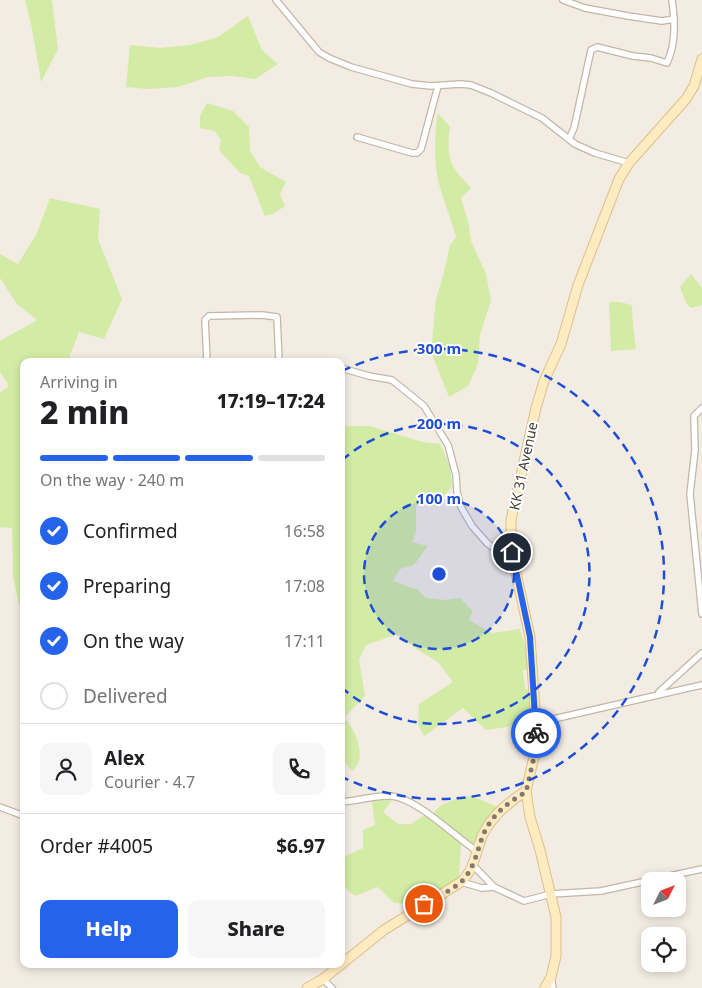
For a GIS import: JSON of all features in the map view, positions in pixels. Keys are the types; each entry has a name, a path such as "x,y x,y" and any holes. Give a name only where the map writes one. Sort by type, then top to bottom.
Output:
{"main road":[{"name":"KK 31 Avenue","path":"526,792 537,744 536,723 530,637 514,564 511,520 536,408 544,381 561,344 578,285 619,179 629,162 686,99 694,86 702,59"},
{"path":"345,961 384,930 460,882 469,871 478,852 482,836 498,811 526,792 530,817 556,917 557,939 551,977 545,988"},
{"path":"308,988 336,968"}],"street":[{"path":"276,0 319,52 329,58 400,81 438,86 471,85 542,118 575,144 595,154 629,162"},
{"path":"563,0 585,8 662,22 674,19"},
{"path":"570,137 574,128 591,50 597,47 667,63 672,53 675,30 672,0"},
{"path":"358,137 417,153 421,149 438,86"},
{"path":"206,358 205,320 209,316 262,315 277,317 279,358"},
{"path":"345,369 392,380 424,406 448,445 456,475 457,492 461,507 472,526 488,543 514,564"},
{"path":"702,408 694,416 695,450 690,494 702,614"},
{"path":"658,694 702,653"},
{"path":"536,723 702,685"},
{"path":"345,801 372,797 398,797 433,817 478,852"},
{"path":"0,807 20,814"},
{"path":"472,864 494,887 524,900 551,894 601,891 702,869"},
{"path":"460,882 482,888 494,887"},
{"path":"551,977 553,988"},
{"path":"322,979 332,988"}],"green space":[{"path":"25,0 52,0 58,49 41,82 32,28"},
{"path":"248,16 262,50 278,64 255,79 232,76 208,77 178,87 147,89 126,87 130,45 160,48 190,45 218,37"},
{"path":"207,103 233,111 249,127 250,151 260,167 286,182 280,194 285,206 273,214 265,216 249,176 240,173 219,150 221,141 215,131 200,128 200,116"},
{"path":"438,113 450,127 448,146 454,167 471,188 461,198 469,225 471,241 486,274 491,300 480,335 478,364 468,386 449,397 431,352 436,299 450,245 456,237 437,177 435,149"},
{"path":"50,198 100,209 98,239 122,299 104,339 79,332 69,358 20,358 20,605 13,576 12,528 0,527 0,393 9,386 0,372 0,341 37,320 17,304 0,278 0,254 18,264 36,235"},
{"path":"691,274 702,288 702,305 691,308 686,303 680,287"},
{"path":"609,302 632,305 636,349 611,351"},
{"path":"345,426 369,426 423,442 440,444 450,466 452,486 436,506 424,503 416,505 416,532 412,542 428,546 414,565 400,569 393,581 418,590 426,598 445,600 460,598 473,611 469,620 492,633 520,629 532,670 523,670 525,689 528,689 532,725 486,730 463,708 424,736 418,725 419,704 453,682 438,662 415,648 398,634 366,645 359,660 365,696 345,717"},
{"path":"345,719 353,729 360,752 357,766 352,771 345,762"},
{"path":"471,796 496,806 475,848 433,815 444,804"},
{"path":"392,800 383,812 398,824 411,824 426,814 461,844 459,879 416,904 394,903 378,887 355,896 345,887 345,856 363,848 363,830 375,825 372,801"}],"way so far":[{"path":"424,904 464,879 478,852 482,836 490,822 498,811 526,792 537,744 536,733"}],"route":[{"path":"512,552 530,637 536,733"}]}
